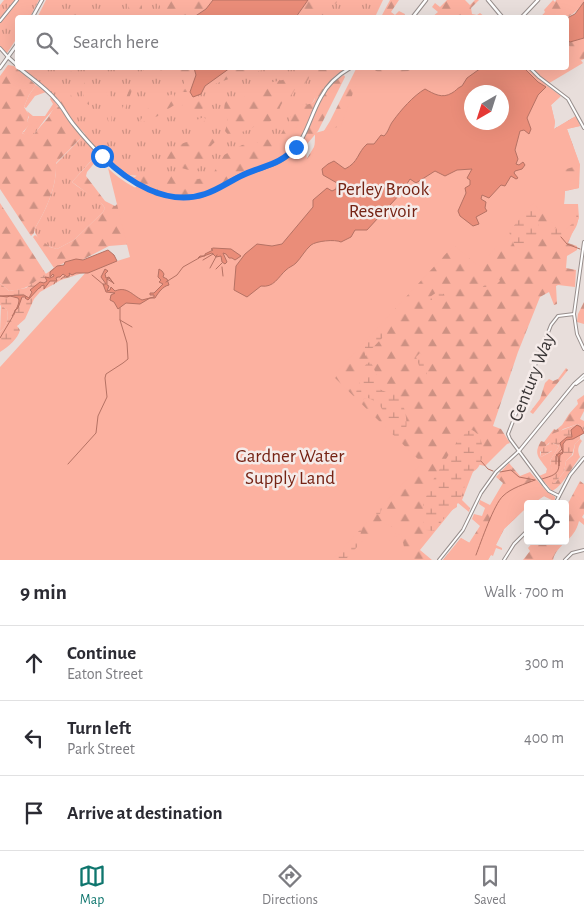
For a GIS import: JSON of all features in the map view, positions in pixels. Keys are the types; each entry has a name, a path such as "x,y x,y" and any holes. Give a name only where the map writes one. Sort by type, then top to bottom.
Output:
{"street":[{"path":"0,22 17,0"},
{"path":"34,15 42,0"},
{"path":"414,15 426,0"},
{"path":"488,0 500,15"},
{"path":"524,15 538,0"},
{"path":"0,68 15,47"},
{"path":"0,48 15,64"},
{"path":"22,70 55,98 74,126 111,165 150,190 167,196 191,197 207,194 241,176 271,166 284,158 303,138 325,90 347,70"},
{"path":"532,70 568,99 584,128"},
{"path":"584,242 574,314 576,331 584,349"},
{"name":"Century Way","path":"559,496 546,489 508,434 551,325 558,316 574,314"},
{"path":"439,560 463,530 484,488 498,470 519,451 571,388 584,377"},
{"path":"557,500 570,475 584,458"},
{"path":"504,560 512,546 524,534"},
{"path":"565,560 572,553 584,550"}],"green space":[{"path":"4,0 15,0 0,19 0,5"},
{"path":"18,0 39,0 31,15 15,15 15,41 7,53 0,46 0,23"},
{"path":"46,0 213,0 206,9 197,15 38,15"},
{"path":"81,0 88,0 77,15 70,15"},
{"path":"130,0 138,0 142,6 142,10 139,13 130,10 128,5"},
{"path":"157,0 213,0 197,15 164,15"},
{"path":"308,0 383,0 376,15 298,15"},
{"path":"308,0 339,0 335,4 328,6 332,15 298,15"},
{"path":"390,0 399,0 391,12 395,15 382,15"},
{"path":"447,0 465,0 470,5 475,0 479,0 471,8 472,14 477,15 434,15 438,12 432,7 435,3 440,7"},
{"path":"553,0 555,2 556,0 584,0 579,8 569,16 542,15 545,12 544,10"},
{"path":"399,11 404,15 395,15"},
{"path":"584,38 584,59 569,66 569,41"},
{"name":"Gardner Water Supply Land","path":"569,46 583,63 546,85 561,96 551,105 555,122 554,129 576,116 580,126 567,129 580,165 563,170 566,182 579,179 579,188 565,191 564,204 578,204 574,222 562,233 533,203 479,267 454,245 333,376 422,463 332,560 0,560 0,367 88,270 130,257 108,168 133,187 153,195 174,198 189,197 225,183 273,158 286,145 300,120 307,159 314,147 315,133 341,126 361,70 375,70 382,75 416,70 569,70"},
{"path":"8,65 14,66 15,70 19,70 36,85 24,107 29,115 27,121 30,124 22,133 31,138 57,106 82,137 56,163 55,181 50,198 31,236 0,189 0,76"},
{"path":"24,70 195,70 201,94 205,86 227,70 339,70 282,137 201,181 128,175 109,162 99,152 72,182 105,208 74,240 57,249 43,242 37,237 34,230 50,198 55,181 56,164 85,134 68,116 58,99"},
{"path":"63,70 69,70 83,78 88,93 86,97 89,105 84,102 83,90 79,82 74,81"},
{"path":"144,70 148,70 134,85 125,109 122,110 132,81"},
{"path":"160,70 195,70 196,75 190,92 181,92 185,80 181,75 175,73 172,75"},
{"path":"226,70 264,70 210,84 216,76"},
{"path":"312,70 308,80 302,86 302,80 300,79 293,93 284,100 272,120 263,125 259,122 251,129 229,136 225,131 228,121 224,111 225,100 231,101 247,96 254,88"},
{"path":"317,70 343,70 334,77 320,95 301,138 267,166 238,175 206,192 178,196 165,194 144,186 128,175 135,177 137,175 171,174 198,179 204,178 214,172 224,155 242,145 256,143 264,139 272,140 280,136 287,123 289,124 291,113 296,106 293,101 297,97 300,104 312,103 314,100 314,75"},
{"name":"Gardner Water Supply Land","path":"356,70 478,70 363,147 464,129 509,130 509,121 527,118 561,96 551,105 555,122 554,129 576,116 580,126 567,129 580,165 579,188 565,191 564,204 578,204 579,218 568,243 577,246 577,250 567,256 566,268 576,270 575,287 556,286 557,304 554,305 549,292 540,297 518,352 493,426 501,429 510,443 485,466 476,464 462,500 470,508 469,512 458,503 420,550 432,560 241,560 134,260 306,160 330,121"},
{"path":"344,75 345,77 318,131 286,169 159,242 109,246 82,260 66,262 54,268 33,237 35,235 50,247 57,249 74,240 103,212 105,208 102,204 72,182 94,158 96,161 86,176 105,201 115,206 137,186 151,193 166,197 181,199 197,198 297,148 322,98 335,81"},
{"path":"36,85 46,92 35,96 26,108 24,107 29,95"},
{"path":"68,90 72,97 71,112 67,114 58,99"},
{"path":"107,90 110,90 112,114 111,125 108,137 110,128 107,115"},
{"path":"174,94 176,104 162,110 158,116 140,121 154,99"},
{"path":"51,97 59,107 57,106 50,113 31,139 27,138 22,132 24,132 29,124 27,121 29,117 27,111 33,116 45,116 53,104 50,99"},
{"path":"204,97 209,98 209,103 200,111 192,110 182,113 181,108 185,99 194,101"},
{"path":"204,117 206,120 199,122 198,126 194,128 188,127 184,129 181,126"},
{"path":"34,119 38,122 34,126 37,128 31,137 24,133 30,124 33,126"},
{"path":"208,135 216,139 215,142 209,148 195,171 160,161 167,151 188,141"},
{"path":"0,203 46,274 29,286 9,291 0,283"},
{"path":"531,203 534,203 539,209 536,215 539,225 538,233 523,248 516,250 507,227"},
{"path":"576,208 578,214 577,225 571,234 557,244 550,242 549,234"},
{"path":"83,267 86,272 61,280 40,292 34,299 25,319 17,326 20,330 15,340 0,352 0,332 6,325 8,316 7,310 0,305 0,283 9,291 26,288 54,268 55,273 52,281 56,277"},
{"path":"498,278 500,281 493,287 484,290 482,288 485,284"},
{"path":"437,292 444,294 445,298 440,300 427,299"},
{"path":"584,302 584,324 577,322 578,314"},
{"path":"1,305 7,310 8,316 6,325 0,332"},
{"path":"378,323 383,329 383,337 365,356 365,330"},
{"path":"420,353 428,364 428,371 425,377 422,374 416,357"},
{"path":"371,362 377,376 377,388 386,392 392,391 400,398 406,414 406,431 397,440 381,502 380,514 372,516 363,525 360,539 362,552 358,560 331,560 373,456 388,428 386,418 377,403 368,398 364,399 358,407 353,400 364,367 367,363"},
{"path":"566,368 568,370 533,414 530,412 540,399 545,383 549,379 553,381 558,379"},
{"path":"584,395 584,411 580,419 584,421 584,431 578,424 563,429 540,452 541,457 552,451 553,443 559,446 550,461 555,483 564,472 566,461 573,455 575,444 580,439 582,441 578,449 580,457 563,481 552,491 539,476 546,473 547,469 538,456 537,450 541,441 544,442 554,429 556,430 562,425 578,404 577,400"},
{"path":"578,424 584,430 584,433 575,444 572,455 566,461 564,472 553,483 550,461 559,446 553,443 553,450 541,457 541,449 549,444 552,434"},
{"path":"472,430 481,441 483,451 481,462 467,480 460,501 457,502 457,507 449,512 434,531 426,530 424,528 423,500 430,491 434,478 458,440 468,431"},
{"path":"509,463 520,476 530,472 547,492 555,497 554,500 544,496 538,500 524,500 524,510 504,529 496,545 502,548 502,550 496,548 493,556 491,555 488,560 443,560 461,538 469,543 480,526 472,519 474,514 482,516 485,508 479,504 480,500 490,505 503,483 496,477"},
{"path":"537,480 547,492 555,497 554,500 544,496 538,500 524,500 524,510 504,529 488,560 443,560 461,538 479,548 499,502 505,494 523,484"},
{"path":"580,481 584,484 584,514 582,517 584,525 579,521 577,528 569,539 569,502"},
{"path":"381,521 400,531 387,540 387,542 401,533 404,547 400,560 345,560"},
{"path":"531,545 563,545 555,554 553,560 523,560 530,551 528,548"}],"shaded area":[{"path":"213,0 308,0 297,15 197,15 206,9"},
{"path":"584,2 584,38 570,42 569,17 575,14"},
{"path":"195,70 227,70 205,86 201,94 193,97 190,92 196,75"},
{"name":"Perley Brook Reservoir","path":"478,70 526,70 546,87 538,95 527,118 531,129 529,134 524,130 520,131 515,150 518,159 516,164 519,165 523,162 525,165 522,169 515,171 514,173 518,178 516,179 511,176 505,186 501,185 489,198 482,195 481,199 486,202 485,208 487,211 476,217 479,224 473,226 460,216 458,211 466,193 465,188 470,185 470,180 467,178 472,169 457,170 445,176 435,171 416,183 410,179 401,193 367,230 355,230 351,237 341,242 330,241 311,245 296,263 275,281 269,285 261,286 247,297 234,290 236,266 245,254 257,244 272,246 282,244 313,207 313,200 327,188 332,191 336,189 337,183 323,175 322,169 334,161 345,169 350,166 367,144 374,144 381,135 384,136 403,108 425,89 445,96 459,88 467,78"},
{"path":"213,248 231,249 241,256 235,260 223,253 227,262 225,264 222,262 221,256 216,257 212,253 205,256"},
{"path":"108,250 114,255 117,261 88,273 72,275 69,273 70,275 67,277 63,274 56,278 57,281 50,281 44,289 44,285 41,286 28,300 26,297 22,297 16,309 19,302 18,298 0,296 24,295 29,298 32,292 30,290 40,282 44,283 47,281 45,277 50,278 54,276 53,274 50,277 50,272 57,266 76,259 83,260"},
{"path":"105,269 108,271 105,274 106,278 109,277 114,284 109,278 107,279 107,285 109,286 107,291 111,287 115,291 126,290 142,300 150,298 140,304 126,303 118,309 114,302 110,300 111,295 115,293 106,292 103,284 106,284 101,277"},
{"path":"159,269 164,274 163,277 167,279 169,285 159,292 155,298 150,298 154,297 154,295 150,295 150,293 154,293 163,284 159,282 161,280 158,277"},
{"path":"577,425 581,427 584,433 573,439 566,440 563,444 563,452 560,443 567,437 572,437 571,430"},
{"path":"563,452 560,455 559,466 558,456 556,455"}],"waterway":[{"path":"561,237 567,244 580,249"},
{"path":"203,260 213,254"},
{"path":"210,268 217,255"},
{"path":"166,282 177,275 183,267 199,258"},
{"path":"216,269 222,263"},
{"path":"222,267 223,276"},
{"path":"92,275 104,285"},
{"path":"61,279 65,276"},
{"path":"107,279 112,282"},
{"path":"120,308 120,320 132,327"},
{"path":"0,338 13,316"},
{"path":"68,464 96,433 98,416 107,397 106,374 128,359 127,343 120,320"},
{"path":"556,464 556,456 562,449"},
{"path":"481,461 488,469 493,471"},
{"path":"542,479 556,473 559,465"},
{"path":"500,472 511,470 519,477 535,480"},
{"path":"476,555 499,500 518,486 535,480"}],"route":[{"path":"102,156 111,165 147,189 167,196 185,198 207,194 249,172 274,165 296,147"}]}
